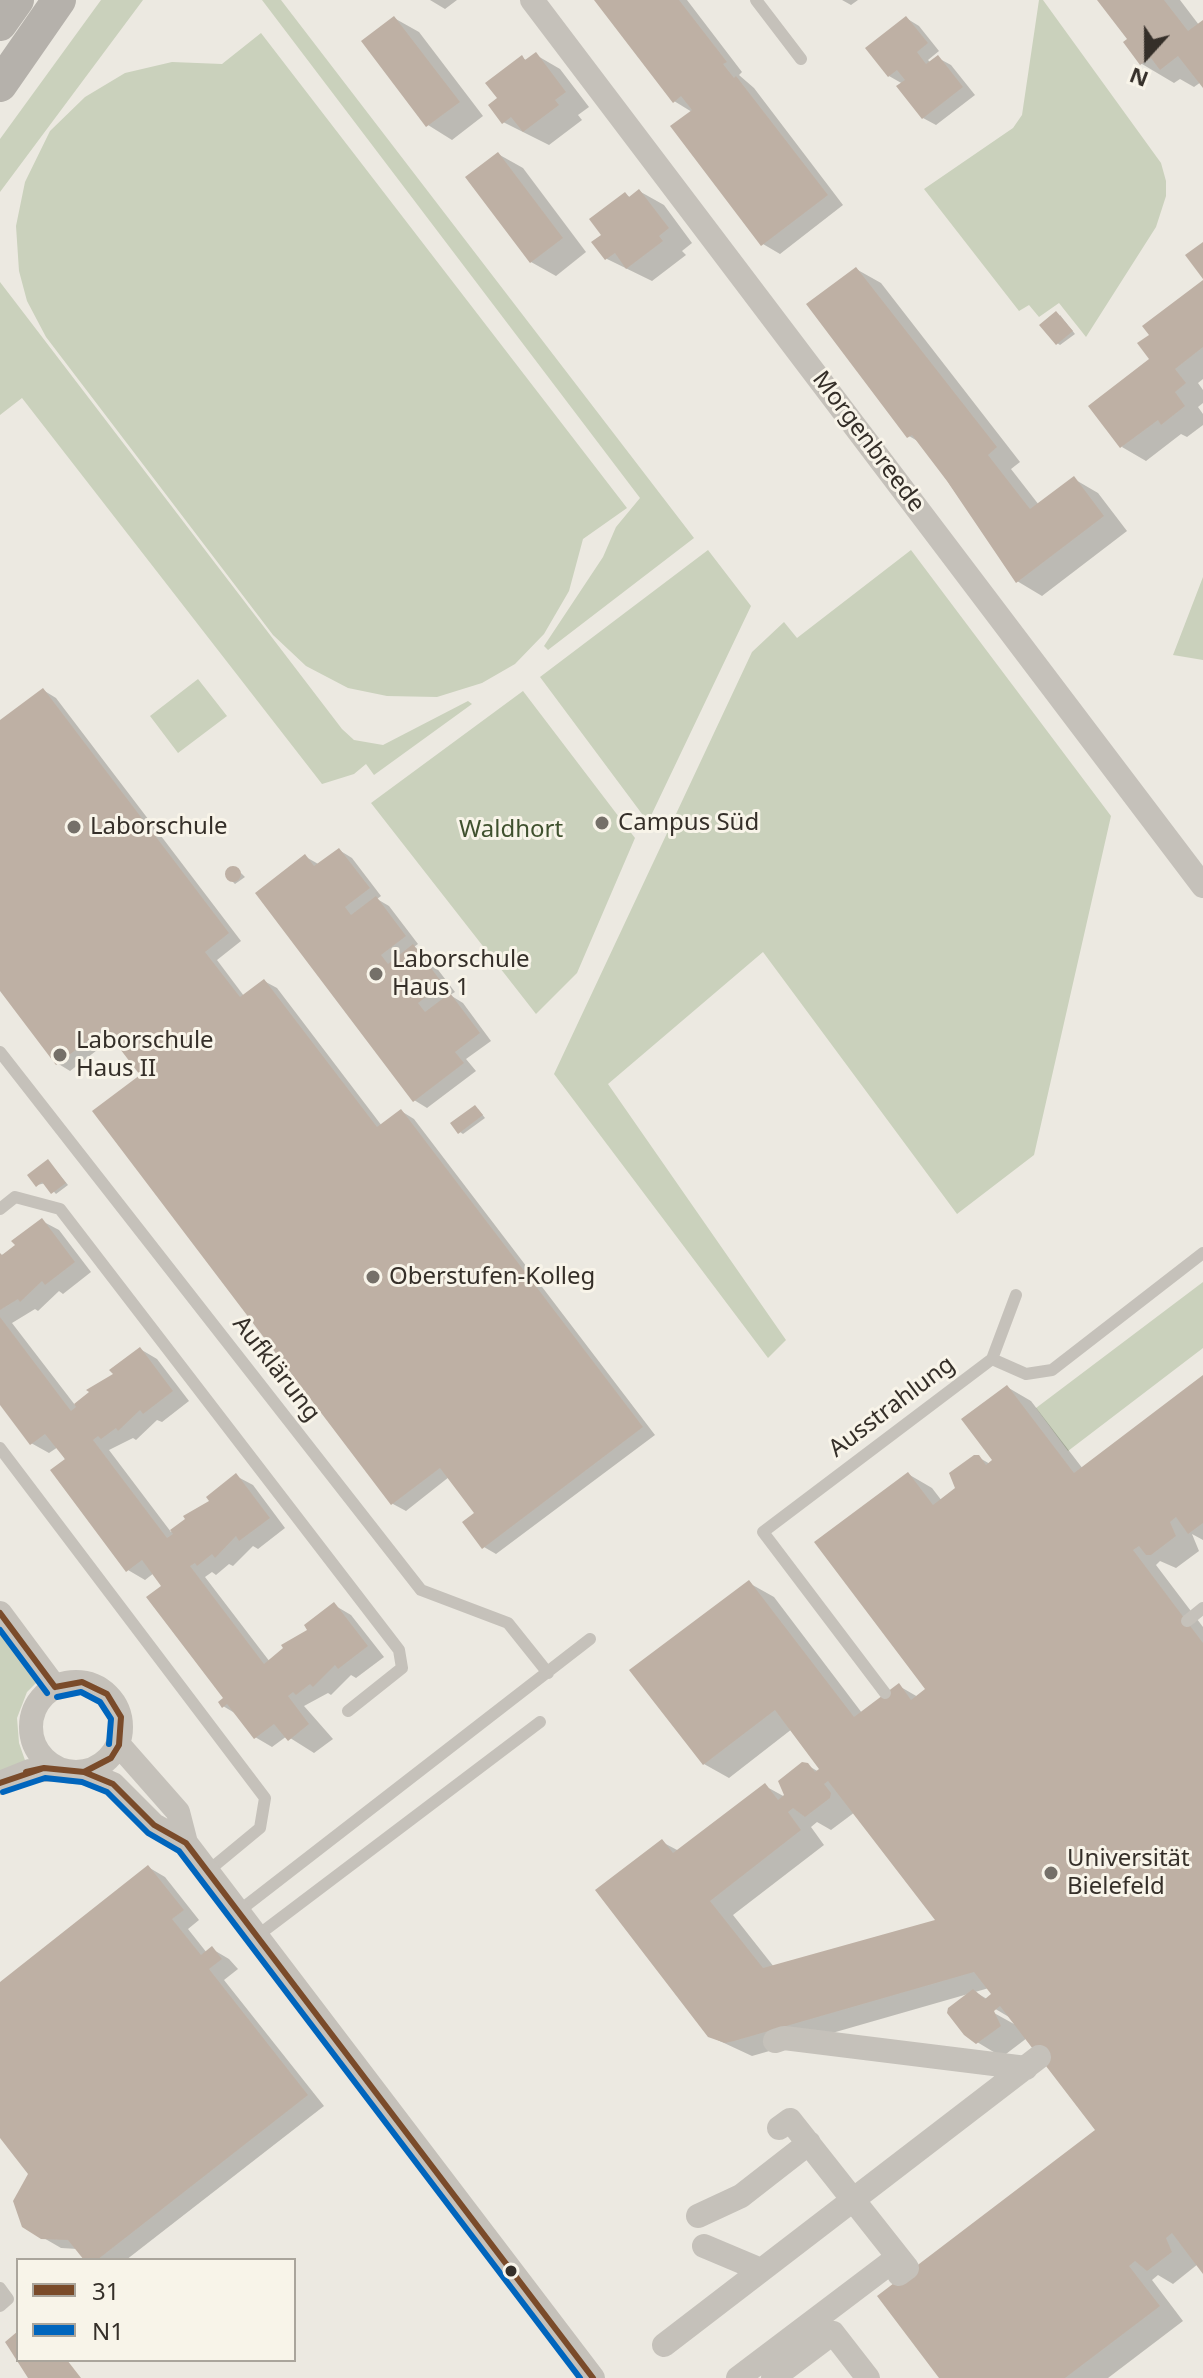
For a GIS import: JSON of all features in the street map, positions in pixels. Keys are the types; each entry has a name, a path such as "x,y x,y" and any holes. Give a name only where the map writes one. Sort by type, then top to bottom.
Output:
{"street":[{"path":"0,24 17,0"},
{"path":"0,85 59,0"},
{"name":"Morgenbreede","path":"532,0 1203,886"},
{"path":"0,1613 55,1687"},
{"path":"58,1769 44,1760 34,1745 30,1729 33,1712 42,1697 55,1687 82,1682 107,1694 121,1717 119,1745 111,1758 84,1772"},
{"path":"119,1745 178,1812 186,1843"},
{"path":"0,1783 30,1771 58,1769 84,1772 113,1784 154,1825 186,1843 593,2378"},
{"path":"671,2349 761,2270 1032,2062 784,2038 775,2041"},
{"path":"738,2378 899,2265 790,2120 779,2128"},
{"path":"698,2216 741,2196 809,2143"},
{"path":"704,2246 761,2270"},
{"path":"773,2378 833,2333 835,2322 861,2303"},
{"path":"833,2333 868,2378"}],"lane":[{"path":"756,0 801,59"},
{"name":"Aufklärung","path":"0,1052 421,1590 508,1623 548,1673"},
{"path":"0,1209 15,1197 60,1209 399,1650 402,1668 348,1711"},
{"path":"992,1359 1026,1374 1052,1370 1203,1253"},
{"name":"Ausstrahlung","path":"885,1693 763,1532 992,1359 1016,1295"},
{"path":"0,1448 265,1798 260,1828 208,1871"},
{"path":"1187,1621 1203,1608"},
{"path":"239,1911 590,1639"},
{"path":"257,1936 540,1722"},
{"path":"0,2288 8,2299 0,2306"}],"green space":[{"path":"101,0 143,0 0,192 0,139"},
{"path":"262,0 281,0 694,538 548,650 544,646 603,557 616,527 640,498"},
{"path":"1039,0 1043,0 1161,163 1166,181 1166,196 1156,227 1086,337 1059,303 1039,317 1029,305 1019,311 924,189 1013,128 1022,115"},
{"path":"261,33 627,508 583,539 569,591 544,634 515,664 482,683 437,697 387,696 348,688 306,666 273,635 46,337 27,301 19,271 16,226 25,182 50,131 85,97 125,73 172,62 222,64"},
{"path":"0,282 342,729 354,740 383,745 468,701 472,704 374,775 366,764 354,774 322,784 22,398 0,415"},
{"path":"708,550 751,606 648,822 540,677"},
{"path":"911,550 1111,816 1034,1155 957,1214 763,952 608,1084 786,1340 768,1358 554,1074 752,652 784,622 797,638"},
{"path":"1203,577 1203,660 1173,655"},
{"path":"198,679 227,716 178,753 150,716"},
{"name":"Waldhort","path":"523,691 635,838 577,973 536,1014 371,803"},
{"path":"1203,1282 1203,1348 1068,1451 1036,1408"},
{"path":"0,1624 41,1678 27,1692 17,1718 19,1743 26,1763 0,1773"}],"building":[{"path":"594,0 679,0 727,62 723,64 734,78 736,76 828,195 761,246 670,126 692,110 681,96 673,103"},
{"path":"1097,0 1164,0 1188,31 1203,20 1203,88 1178,56 1160,70 1151,58 1140,65 1123,42 1127,39"},
{"path":"394,16 460,102 426,127 361,41"},
{"path":"906,16 928,43 917,52 926,64 938,55 963,87 922,119 896,86 905,80 897,70 888,77 865,48"},
{"path":"536,52 566,92 555,100 559,105 523,132 511,117 502,124 488,105 497,98 485,83 522,55 525,60"},
{"path":"498,152 563,238 530,263 465,177"},
{"path":"639,189 669,228 659,236 663,241 626,269 615,253 605,260 591,242 601,235 589,219 625,192 629,197"},
{"path":"1203,242 1203,279 1185,255"},
{"path":"856,267 997,447 988,455 1030,509 1074,476 1104,516 1016,583 947,481 912,435 907,438 806,304"},
{"path":"1203,280 1203,347 1175,369 1186,383 1175,392 1185,406 1161,425 1158,420 1120,448 1088,406 1149,359 1137,343 1149,335 1142,326"},
{"path":"1056,311 1073,331 1056,345 1039,325"},
{"name":"Oberstufen-Kolleg","path":"43,688 229,933 205,952 240,997 264,979 377,1127 401,1109 643,1427 482,1549 462,1522 474,1513 440,1468 391,1505 92,1111 140,1075 104,1028 56,1065 0,991 0,720"},
{"name":"Laborschule Haus 1","path":"339,848 370,888 345,907 351,915 376,896 406,936 381,955 388,964 413,944 443,984 418,1003 425,1012 450,993 480,1033 455,1052 464,1063 413,1102 255,893 305,854 314,866"},
{"path":"230,866 236,866 241,874 239,880 230,882 225,877 225,871"},
{"path":"475,1105 483,1115 458,1134 450,1123"},
{"path":"48,1159 66,1183 51,1194 42,1182 36,1187 27,1175"},
{"path":"42,1218 75,1262 45,1285 42,1281 20,1302 18,1299 0,1310 0,1253 2,1255 15,1245 11,1241"},
{"path":"0,1317 71,1411 76,1407 74,1404 89,1392 86,1390 113,1374 109,1370 140,1347 173,1391 143,1414 140,1410 118,1431 116,1428 101,1439 98,1436 93,1440 167,1538 173,1534 170,1530 185,1519 183,1516 209,1501 206,1497 236,1473 270,1518 239,1541 236,1536 215,1558 212,1554 197,1566 195,1563 190,1566 264,1664 283,1648 281,1645 307,1630 304,1625 334,1602 368,1646 338,1669 335,1665 313,1687 310,1684 296,1695 293,1692 288,1696 309,1724 288,1741 274,1724 254,1739 227,1704 222,1708 218,1702 223,1698 146,1597 161,1586 142,1560 126,1572 50,1470 65,1459 45,1434 30,1445 0,1405"},
{"name":"Universität Bielefeld","path":"1203,1375 1203,1523 1188,1534 1176,1517 1170,1522 1176,1536 1151,1555 1146,1555 1139,1546 1133,1550 1203,1643 1203,2274 1172,2233 1166,2238 1172,2252 1147,2271 1135,2261 1129,2266 1160,2306 1065,2378 939,2378 877,2296 1095,2130 1000,2006 994,2011 1001,2026 976,2044 964,2035 947,2013 948,2008 973,1989 985,1999 991,1994 974,1972 725,2043 708,2037 595,1890 662,1839 673,1853 765,1783 778,1800 784,1795 778,1781 802,1762 808,1763 815,1772 819,1769 775,1710 703,1765 629,1670 749,1580 854,1717 899,1683 911,1700 925,1689 814,1542 908,1472 933,1505 955,1488 949,1473 974,1455 979,1455 986,1465 992,1460 961,1419 1007,1385 1074,1473","holes":["828,1781 935,1920 763,1968 710,1901 801,1830 788,1812 793,1808 805,1817 830,1798 831,1793 824,1784"]},
{"path":"148,1865 184,1910 172,1919 201,1955 212,1946 222,1959 209,1969 308,2095 100,2258 82,2258 68,2240 41,2239 22,2227 13,2201 28,2174 0,2138 0,1982"},
{"path":"16,2333 16,2359 5,2342"},
{"path":"18,2362 69,2362 81,2378 28,2378"}],"transit line":[{"name":"31","path":"0,1613 55,1687"},
{"name":"N1","path":"0,1630 47,1693"},
{"name":"31","path":"26,1772 44,1768 84,1772 111,1758 119,1745 121,1717 107,1694 82,1682 55,1687"},
{"name":"N1","path":"57,1697 81,1692 100,1702 111,1719 109,1744"},
{"name":"31","path":"0,1783 44,1768 84,1772 113,1784 154,1825 186,1843 593,2378"},
{"name":"N1","path":"3,1792 45,1778 82,1782 107,1792 148,1833 179,1851 580,2378"}],"place":[{"name":"Campus Süd","path":"602,823"},
{"name":"Laborschule","path":"74,827"},
{"name":"Laborschule Haus 1","path":"376,974"},
{"name":"Laborschule Haus II","path":"60,1055"},
{"name":"Oberstufen-Kolleg","path":"373,1277"},
{"name":"Universität Bielefeld","path":"1051,1873"}]}
